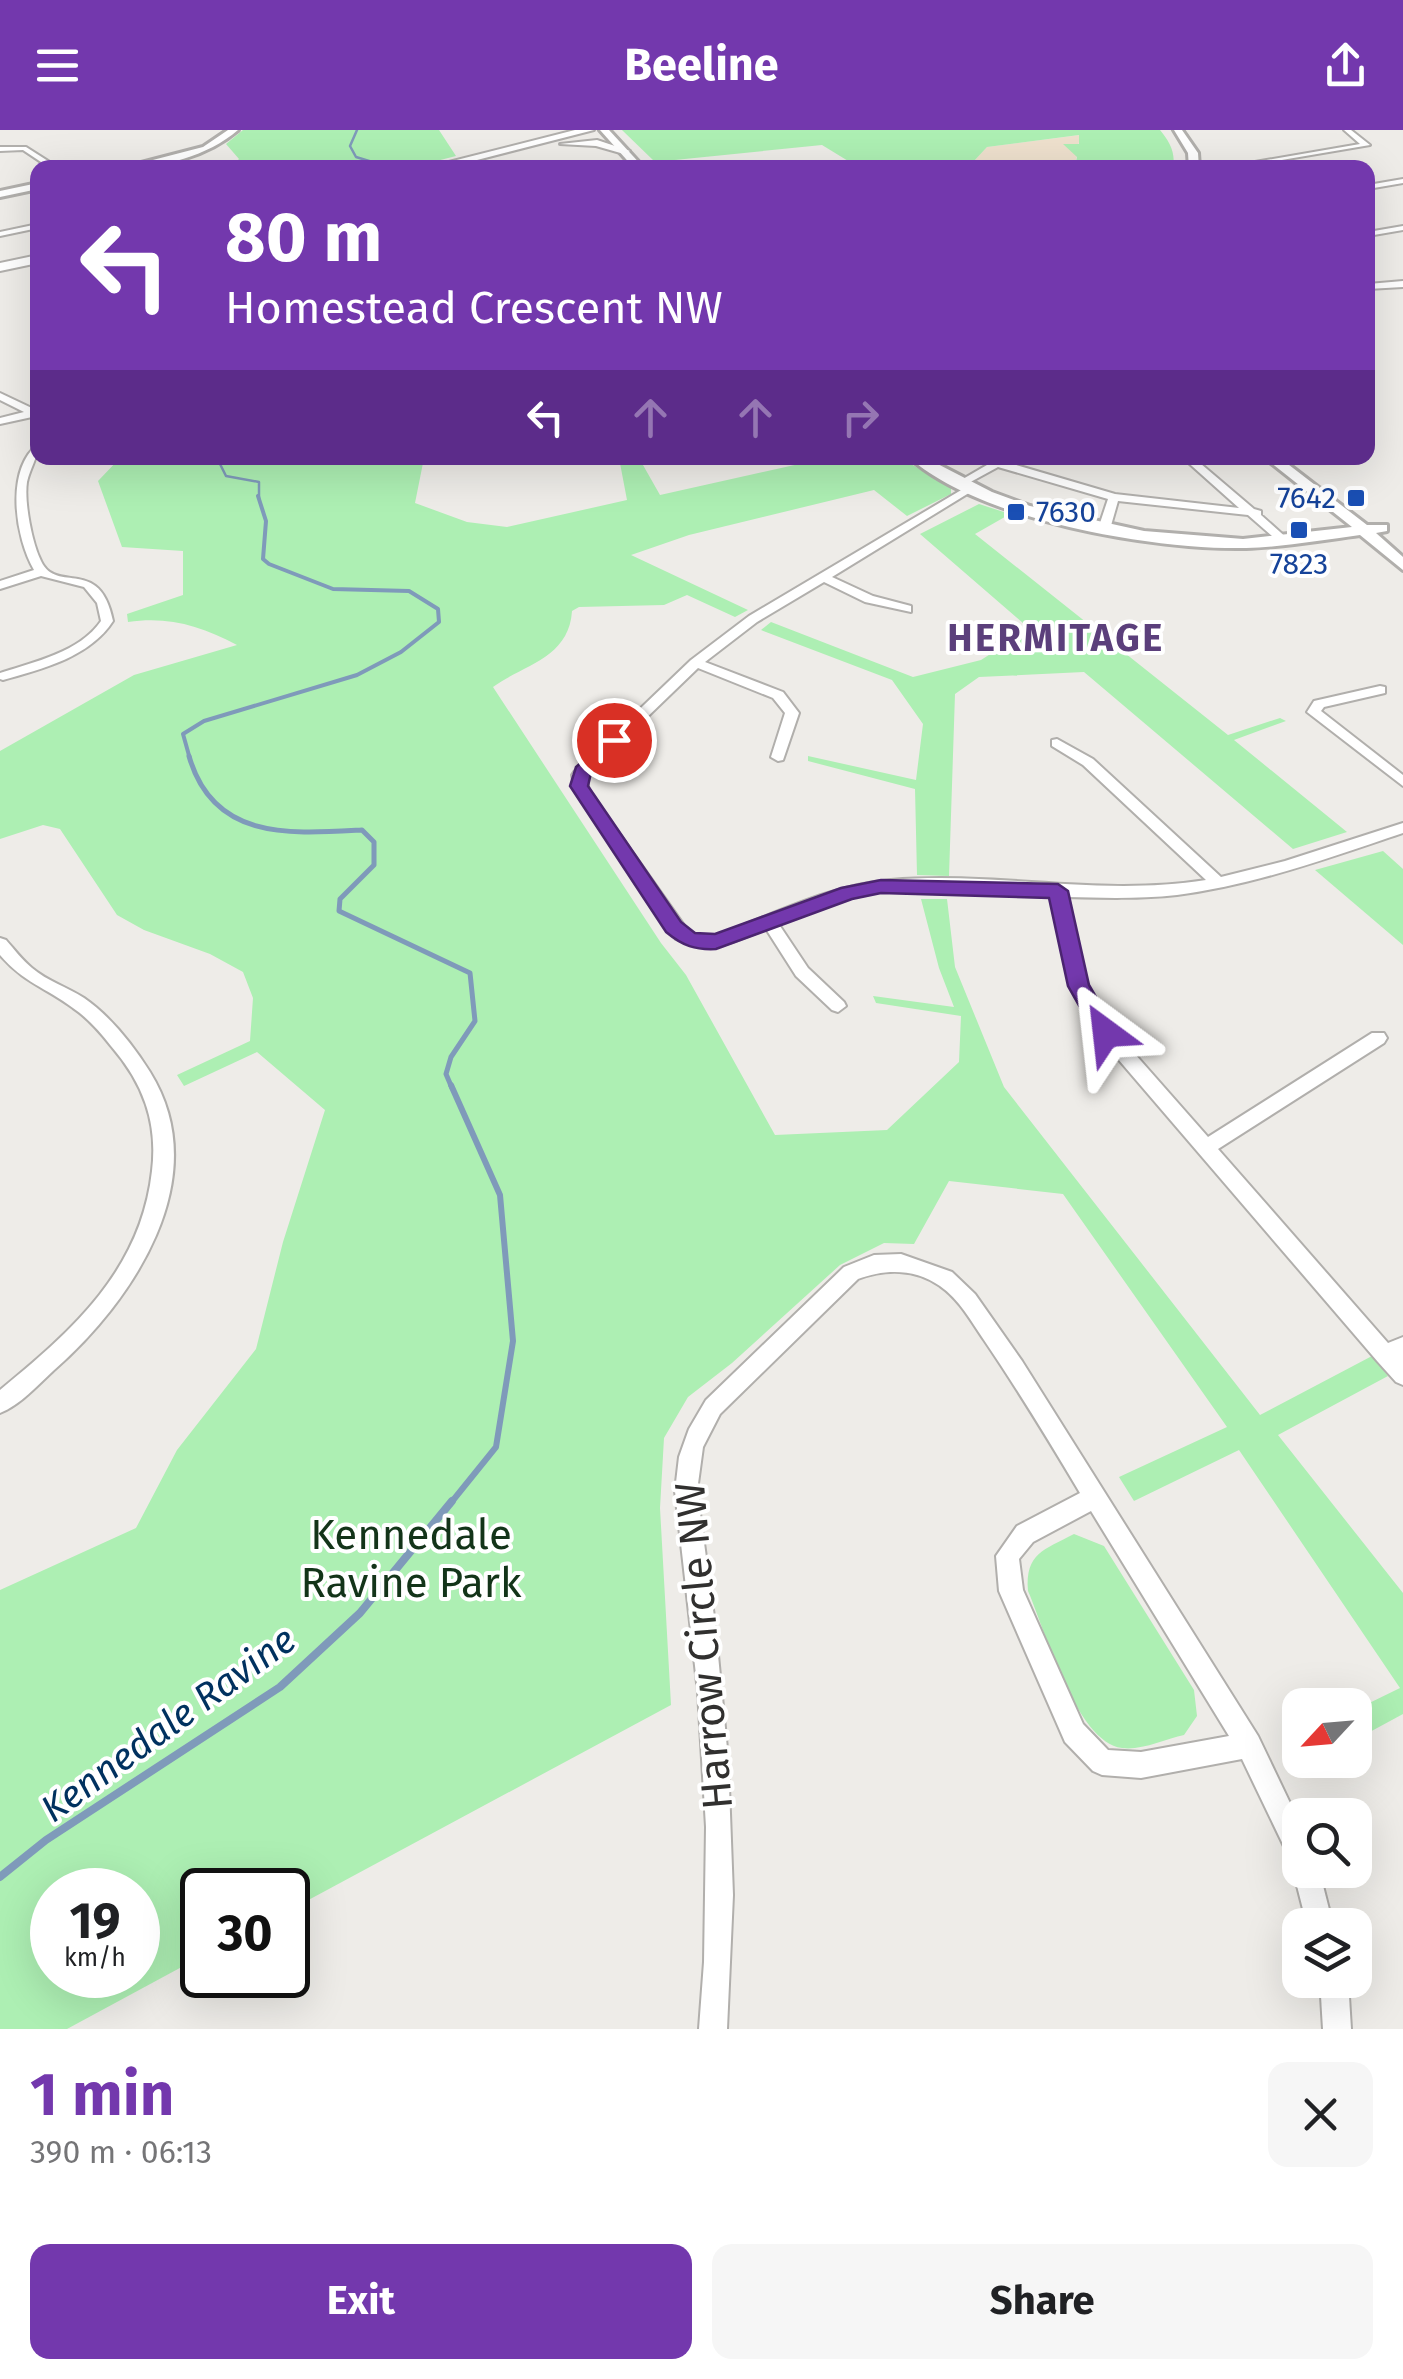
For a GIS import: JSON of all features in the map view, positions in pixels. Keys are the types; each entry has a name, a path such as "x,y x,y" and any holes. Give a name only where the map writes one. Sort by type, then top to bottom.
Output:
{"main road":[{"path":"463,160 589,130"},
{"path":"485,160 606,130"},
{"path":"524,150 591,142 624,151"},
{"path":"0,271 30,264"}],"street":[{"path":"158,160 206,148 225,140 234,130"},
{"path":"606,130 632,160"},
{"path":"1169,130 1181,148 1182,160"},
{"path":"1178,130 1193,160"},
{"path":"1272,160 1366,146 1347,130"},
{"path":"0,149 20,147 42,160"},
{"path":"1375,186 1403,181"},
{"path":"0,194 30,188"},
{"path":"0,234 30,228"},
{"path":"1375,233 1403,228"},
{"path":"1375,286 1403,284"},
{"path":"0,396 30,412"},
{"path":"0,421 30,416"},
{"path":"3,676 72,650 104,628 106,615 98,592 78,581 43,571 36,564 14,499 30,460"},
{"path":"930,465 966,486 1104,529 1224,543 1382,528"},
{"path":"994,465 753,619 696,662 579,775 579,786 682,935 706,943 848,893 881,886 1153,892 1218,883 1403,828"},
{"path":"1016,465 1114,497 1256,513"},
{"path":"1196,465 1283,540"},
{"path":"1281,465 1403,565"},
{"path":"1299,465 1403,546"},
{"path":"1104,529 1114,497"},
{"path":"0,585 43,571"},
{"path":"822,576 869,598 907,609"},
{"path":"696,662 784,698 792,713 778,757"},
{"path":"1380,690 1319,704 1314,712 1403,782"},
{"path":"1058,743 1083,759 1218,883"},
{"path":"1058,891 1067,948 1087,1003 1124,1057 1204,1150 1394,1350 1403,1375"},
{"path":"770,923 802,972 838,1006"},
{"path":"0,944 28,974 74,996 137,1068 156,1104 164,1148 160,1197 137,1263 82,1332 0,1403"},
{"path":"1204,1150 1378,1038"},
{"name":"Harrow Circle NW","path":"713,2029 718,1982 718,1784 686,1492 693,1440 713,1406 851,1274 886,1262 917,1265 945,1278 968,1300 1015,1368 1092,1498 1249,1745 1282,1814"},
{"path":"1092,1498 1025,1534 1007,1556 1011,1592 1074,1733 1102,1762 1140,1765 1249,1745"},
{"path":"1335,1998 1337,2029"}],"shaded area":[{"path":"1080,135 1076,160 975,160 987,147"}],"green space":[{"path":"243,130 439,130 456,156 440,160 238,160 226,144"},
{"path":"622,130 1160,130 1174,157 1076,160 1063,144 1079,144 1079,135 987,147 975,160 847,160 822,145 653,160"},
{"name":"Kennedale Ravine Park","path":"113,465 423,465 415,503 467,522 507,527 627,500 620,465 643,465 660,495 795,465 913,465 951,488 951,494 907,516 874,490 689,535 631,555 748,610 735,617 687,595 664,605 579,607 572,611 569,627 554,650 493,687 686,975 775,1135 887,1130 959,1062 961,1016 876,1003 873,996 954,1007 921,899 947,899 955,967 1004,1087 1260,1415 1372,1356 1388,1376 1278,1435 1403,1593 1403,1714 1372,1731 1372,1702 1400,1688 1239,1450 1134,1501 1119,1477 1227,1427 1063,1194 949,1181 914,1244 884,1243 840,1265 732,1363 688,1397 664,1438 660,1508 671,1705 310,1899 310,1868 180,1868 180,1968 160,1979 160,1868 30,1868 30,1998 124,1998 67,2029 0,2029 0,1590 136,1528 177,1450 256,1349 283,1242 325,1110 257,1052 184,1086 177,1075 250,1041 253,998 243,972 117,915 60,829 43,825 0,839 0,751 134,675 237,645 184,624 157,620 128,622 127,614 183,595 183,551 122,547 98,481"},
{"path":"979,504 1010,514 975,534 1228,735 1280,718 1286,721 1234,740 1347,832 1293,849 1084,672 979,677 955,694 949,876 917,875 915,789 808,761 808,756 916,780 923,724 892,680 761,630 771,622 913,677 981,660 1030,629 920,534"},
{"path":"1383,851 1403,869 1403,945 1315,870"},
{"path":"1074,1534 1104,1546 1194,1690 1197,1716 1184,1735 1122,1748 1105,1741 1077,1706 1028,1591 1033,1560"}],"waterway":[{"name":"Kennedale Ravine","path":"357,130 350,146 356,157 366,160"},
{"name":"Kennedale Ravine","path":"220,465 226,476 259,482 259,499"},
{"name":"Kennedale Ravine","path":"190,757 183,734 204,721 357,675 401,652 439,622 438,609 409,591 333,589 269,564 263,559 266,521 258,496"},
{"name":"Kennedale Ravine","path":"190,757 200,784 216,804 236,818 282,831 362,830 374,842 374,865 340,899 339,911 470,973 475,1021 451,1057 446,1074 452,1088"},
{"name":"Kennedale Ravine","path":"450,1504 496,1447 513,1341 500,1195 451,1085"},
{"name":"Kennedale Ravine","path":"0,1877 46,1840 280,1687 360,1613 452,1501"}],"place":[{"name":"7642","path":"1356,498"},
{"name":"7630","path":"1016,512"},
{"name":"7823","path":"1299,530"}],"district":[{"name":"HERMITAGE","path":"1056,638"}],"route":[{"path":"614,740 582,771 579,786 682,935 699,943 716,942 848,893 881,886 1058,891 1078,986 1106,1033"}]}
